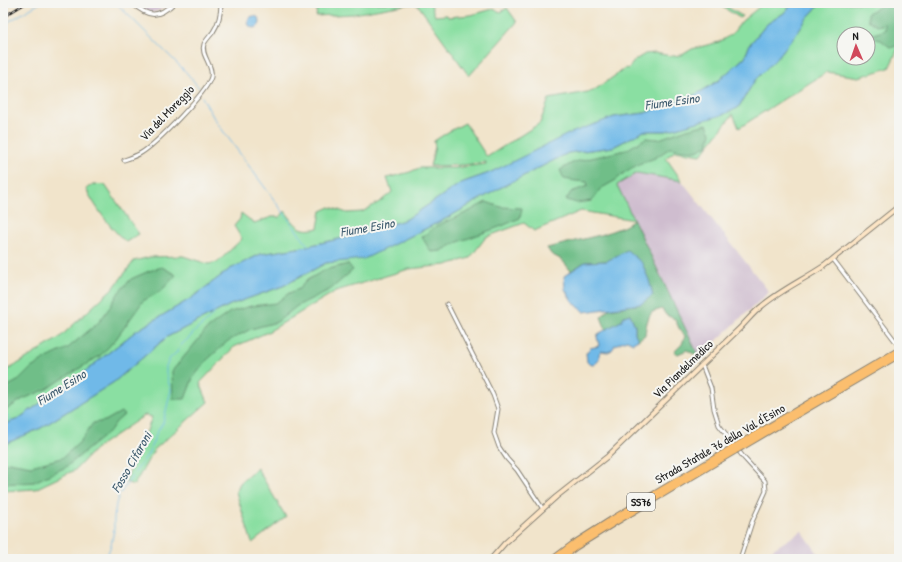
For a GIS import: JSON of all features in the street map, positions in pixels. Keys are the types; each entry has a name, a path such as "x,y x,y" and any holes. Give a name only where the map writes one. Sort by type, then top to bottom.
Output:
{"highway":[{"name":"Strada Statale 76 della Val d'Esino","path":"553,559 573,544 614,518 741,446 898,352"},
{"name":"Strada Statale 76 della Val d'Esino","path":"560,559 576,547 734,450"}],"main road":[{"name":"Via Piandelmedico","path":"491,559 505,543 556,497 608,456 760,307 790,286 824,266 899,206"}],"street":[{"path":"132,3 141,11 150,14 157,14 163,12 174,3"},
{"name":"Via del Moreggio","path":"124,160 141,153 151,145 194,102 208,83 211,76 211,71 203,46 220,19 221,3"},
{"path":"833,259 898,352"},
{"path":"447,304 493,395 498,409 494,433 499,447 517,470 543,509"},
{"path":"702,365 711,388 714,409 719,425 744,458 765,481 766,490 752,522 740,559"}],"shaded area":[{"path":"135,3 171,3 158,11 151,13"},
{"path":"637,173 682,181 769,292 699,357 617,185"},
{"path":"802,531 822,559 764,559 762,556"}],"green space":[{"path":"314,3 443,3 431,5 435,16 447,15 448,17 471,15 493,9 501,12 507,8 517,22 469,76 418,5 410,4 353,14 316,16 317,10"},
{"path":"716,3 721,3 742,16 740,18"},
{"path":"764,3 793,3 784,13 767,24 750,44 745,57 718,81 697,94 645,113 614,117 489,173 461,183 407,219 362,234 298,248 261,254 230,269 190,299 136,331 83,373 18,419 3,425 3,370 11,368 59,338 115,286 134,261 150,257 183,256 208,264 218,262 242,239 234,226 240,219 241,213 254,223 272,217 280,217 285,211 298,227 302,229 318,228 321,211 330,207 347,213 362,212 381,201 392,192 387,178 419,168 455,168 486,164 486,162 464,165 430,166 435,147 434,141 465,123 487,157 540,123 549,99 593,91 626,68 628,69 635,60 645,54 655,53 671,56 682,55 692,49 719,42 732,34 742,21"},
{"path":"821,3 899,3 899,47 889,68 859,77 827,72 739,128 733,114 701,155 675,151 666,158 682,181 637,173 617,185 634,220 581,211 534,231 524,223 486,237 470,258 446,265 409,269 336,291 268,332 234,347 200,383 208,402 154,450 134,485 125,482 152,417 145,415 95,449 75,470 35,489 3,491 3,445 41,428 114,382 167,337 230,305 283,286 326,263 364,258 447,218 498,189 568,153 613,147 644,131 666,131 738,108 755,80 777,58 807,18"},
{"path":"887,3 899,3 898,45 891,48 881,40 876,39 876,33 885,30 885,24 877,26 868,20 868,13"},
{"path":"707,124 711,133 708,145 697,151 670,148 655,158 639,164 625,172 616,180 600,189 592,201 577,203 566,200 571,192 588,186 587,182 564,179 560,170 574,162 626,150 646,138 659,139"},
{"path":"93,184 105,185 139,234 126,242 114,230 94,203 86,189"},
{"path":"486,202 501,207 522,208 520,218 458,242 441,251 431,252 422,237 436,226 468,212"},
{"path":"634,220 699,357 687,350 678,354 674,352 682,344 685,336 675,319 666,315 662,309 652,312 647,323 645,335 638,340 635,333 635,326 630,314 624,316 621,321 606,330 601,317 609,309 641,304 607,261 585,262 571,271 562,260 551,254 547,248 604,234 625,226"},
{"path":"348,264 353,270 331,289 297,306 277,322 251,329 228,341 207,360 193,378 185,399 173,399 172,371 208,328 230,312 251,306 276,303 289,293 299,289 307,280 325,270"},
{"path":"162,267 176,275 161,291 143,301 116,339 101,355 45,390 23,399 3,412 3,389 19,380 31,368 68,348 99,322 119,292 131,279"},
{"path":"121,412 124,415 116,422 109,432 66,467 34,482 3,484 3,465 9,462 31,466 62,458 80,442 93,423 105,421"},
{"path":"257,468 286,517 252,543 236,492 240,483"}],"water":[{"path":"793,3 821,3 807,18 777,58 755,80 738,108 722,115 666,131 644,131 613,147 568,153 498,189 447,218 364,259 326,263 283,286 230,305 167,337 114,382 41,428 3,445 3,425 18,419 83,373 136,331 190,299 230,269 261,254 298,248 362,234 407,219 461,183 489,173 568,134 614,117 645,113 697,94 718,81 745,57 750,44 767,24 784,13"},
{"path":"252,16 256,16 260,22 256,28 252,28 248,24 248,20"},
{"path":"627,250 642,263 653,295 641,304 584,312 572,301 565,289 564,276 585,262 607,261"},
{"path":"630,314 635,326 635,333 638,340 633,343 626,340 615,345 612,350 608,352 601,351 597,362 593,365 589,364 587,362 586,353 590,348 599,346 597,337 598,334 621,321 624,316"}],"waterway":[{"path":"3,25 40,3"},
{"path":"116,3 186,72 200,89"},
{"path":"202,97 215,120 309,246"},
{"name":"Fosso Cifaroni","path":"106,559 111,545 116,504 119,495 148,454 157,432 163,423 171,390 166,374 166,366 170,358 176,353 182,344 215,312"},
{"path":"3,409 12,422"}],"railway":[{"path":"3,17 26,3"}],"water label":[{"name":"Fiume Esino","path":"672,101"},
{"name":"Fiume Esino","path":"367,227"},
{"name":"Fiume Esino","path":"61,387"}]}
